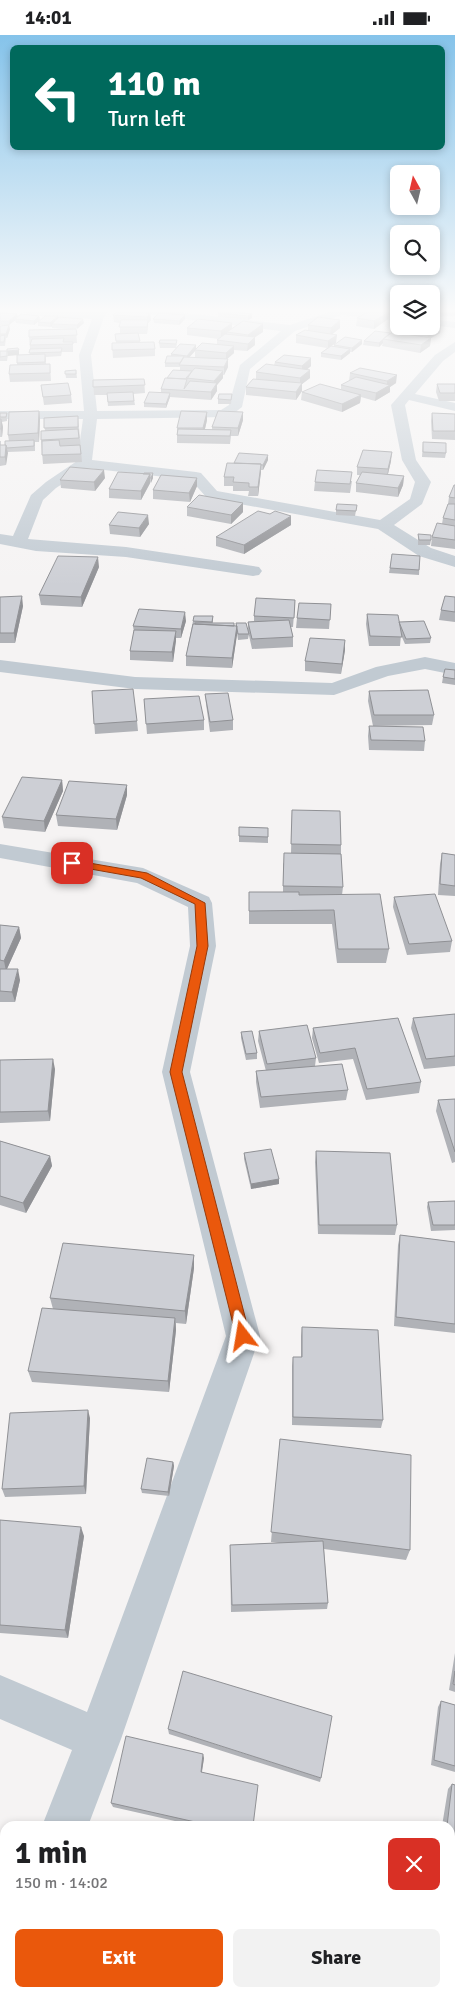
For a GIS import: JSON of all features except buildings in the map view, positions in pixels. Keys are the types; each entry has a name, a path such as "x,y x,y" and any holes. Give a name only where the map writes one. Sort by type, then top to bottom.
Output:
{"street":[{"path":"84,463 92,413 91,404"},
{"path":"0,415 92,413 224,414 235,407 236,404"},
{"path":"383,525 417,501 423,482 409,460 398,405 399,404"},
{"path":"440,404 455,407"},
{"path":"19,541 36,498 51,485 84,463 196,476 212,495 383,525 425,553 455,562"},
{"path":"0,539 19,541 36,546 126,552 253,571"},
{"path":"0,666 135,683 334,689 382,671 425,663 455,669"},
{"path":"0,851 143,876 200,903 203,946 176,1072 243,1336 99,1739 67,1821"},
{"path":"0,1697 99,1739"}],"route":[{"path":"72,863 143,876 200,903 203,946 176,1072 243,1336"}]}
